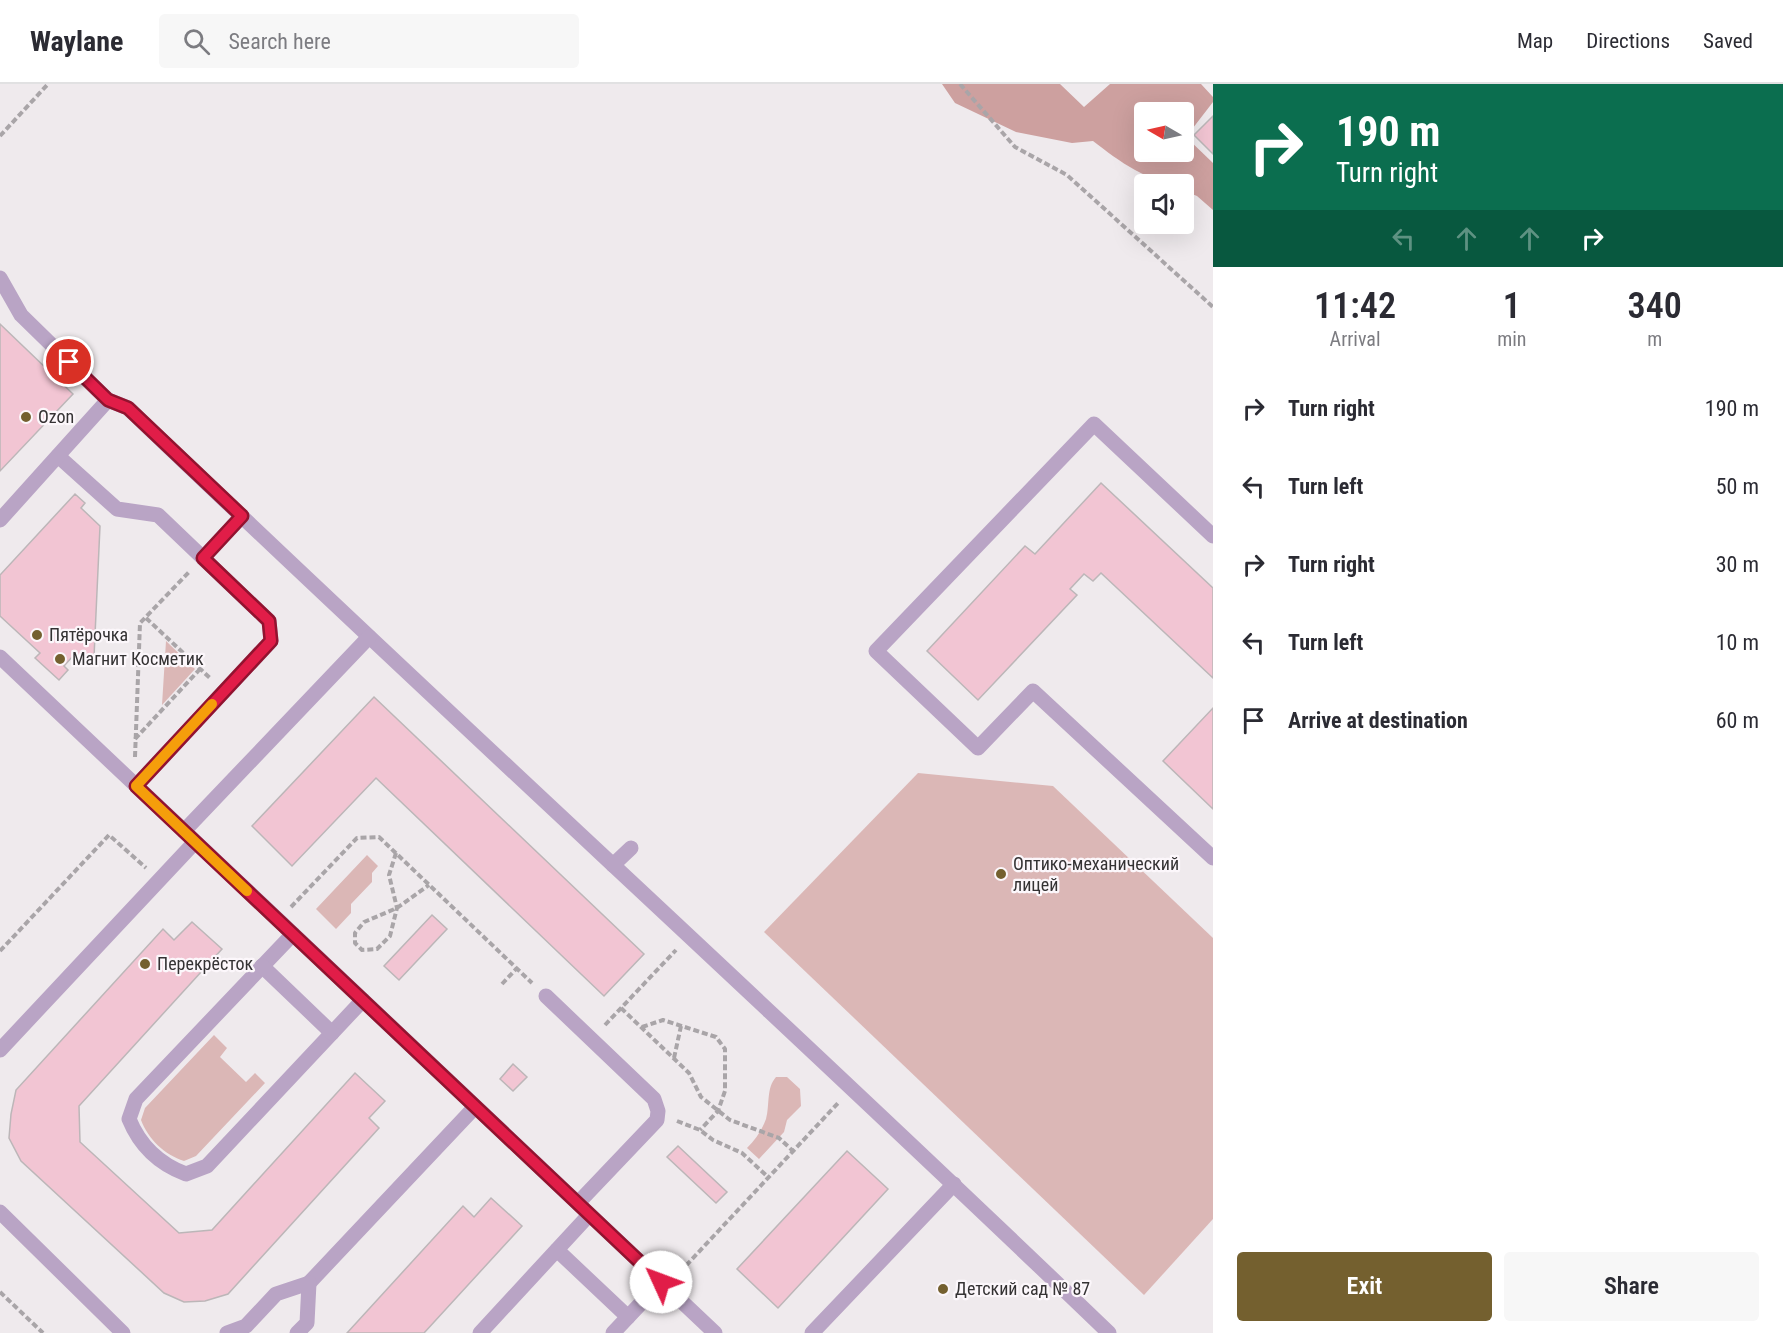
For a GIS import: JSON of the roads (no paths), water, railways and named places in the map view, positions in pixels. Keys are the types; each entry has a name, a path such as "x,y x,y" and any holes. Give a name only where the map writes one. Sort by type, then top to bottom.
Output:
{"lane":[{"path":"0,278 21,315 108,400 128,408 369,637 954,1184 1109,1333"},
{"path":"0,520 108,400"},
{"path":"1213,536 1094,424 876,651 978,748 1033,691 1213,858"},
{"path":"58,456 117,509 158,515 269,621 271,641 136,786"},
{"path":"203,558 242,516"},
{"path":"184,831 369,637"},
{"path":"0,657 714,1333"},
{"path":"0,1050 195,842"},
{"path":"613,865 631,848"},
{"path":"293,934 136,1100 129,1119 138,1139 152,1153 167,1167 186,1174 207,1166 363,1000"},
{"path":"262,966 332,1032"},
{"path":"546,996 654,1099 658,1111 657,1120 578,1203"},
{"path":"227,1333 246,1326 276,1294 309,1283 475,1107"},
{"path":"812,1333 954,1184"},
{"path":"0,1212 123,1333"},
{"path":"480,1333 590,1215"},
{"path":"556,1250 628,1317"},
{"path":"297,1333 307,1323 309,1283"},
{"path":"614,1333 663,1285"}],"place":[{"name":"Ozon","path":"26,417"},
{"name":"Пятёрочка","path":"37,635"},
{"name":"Магнит Косметик","path":"60,659"},
{"name":"Оптико-механический лицей","path":"1001,874"},
{"name":"Перекрёсток","path":"145,964"},
{"name":"Детский сад № 87","path":"943,1289"}]}
